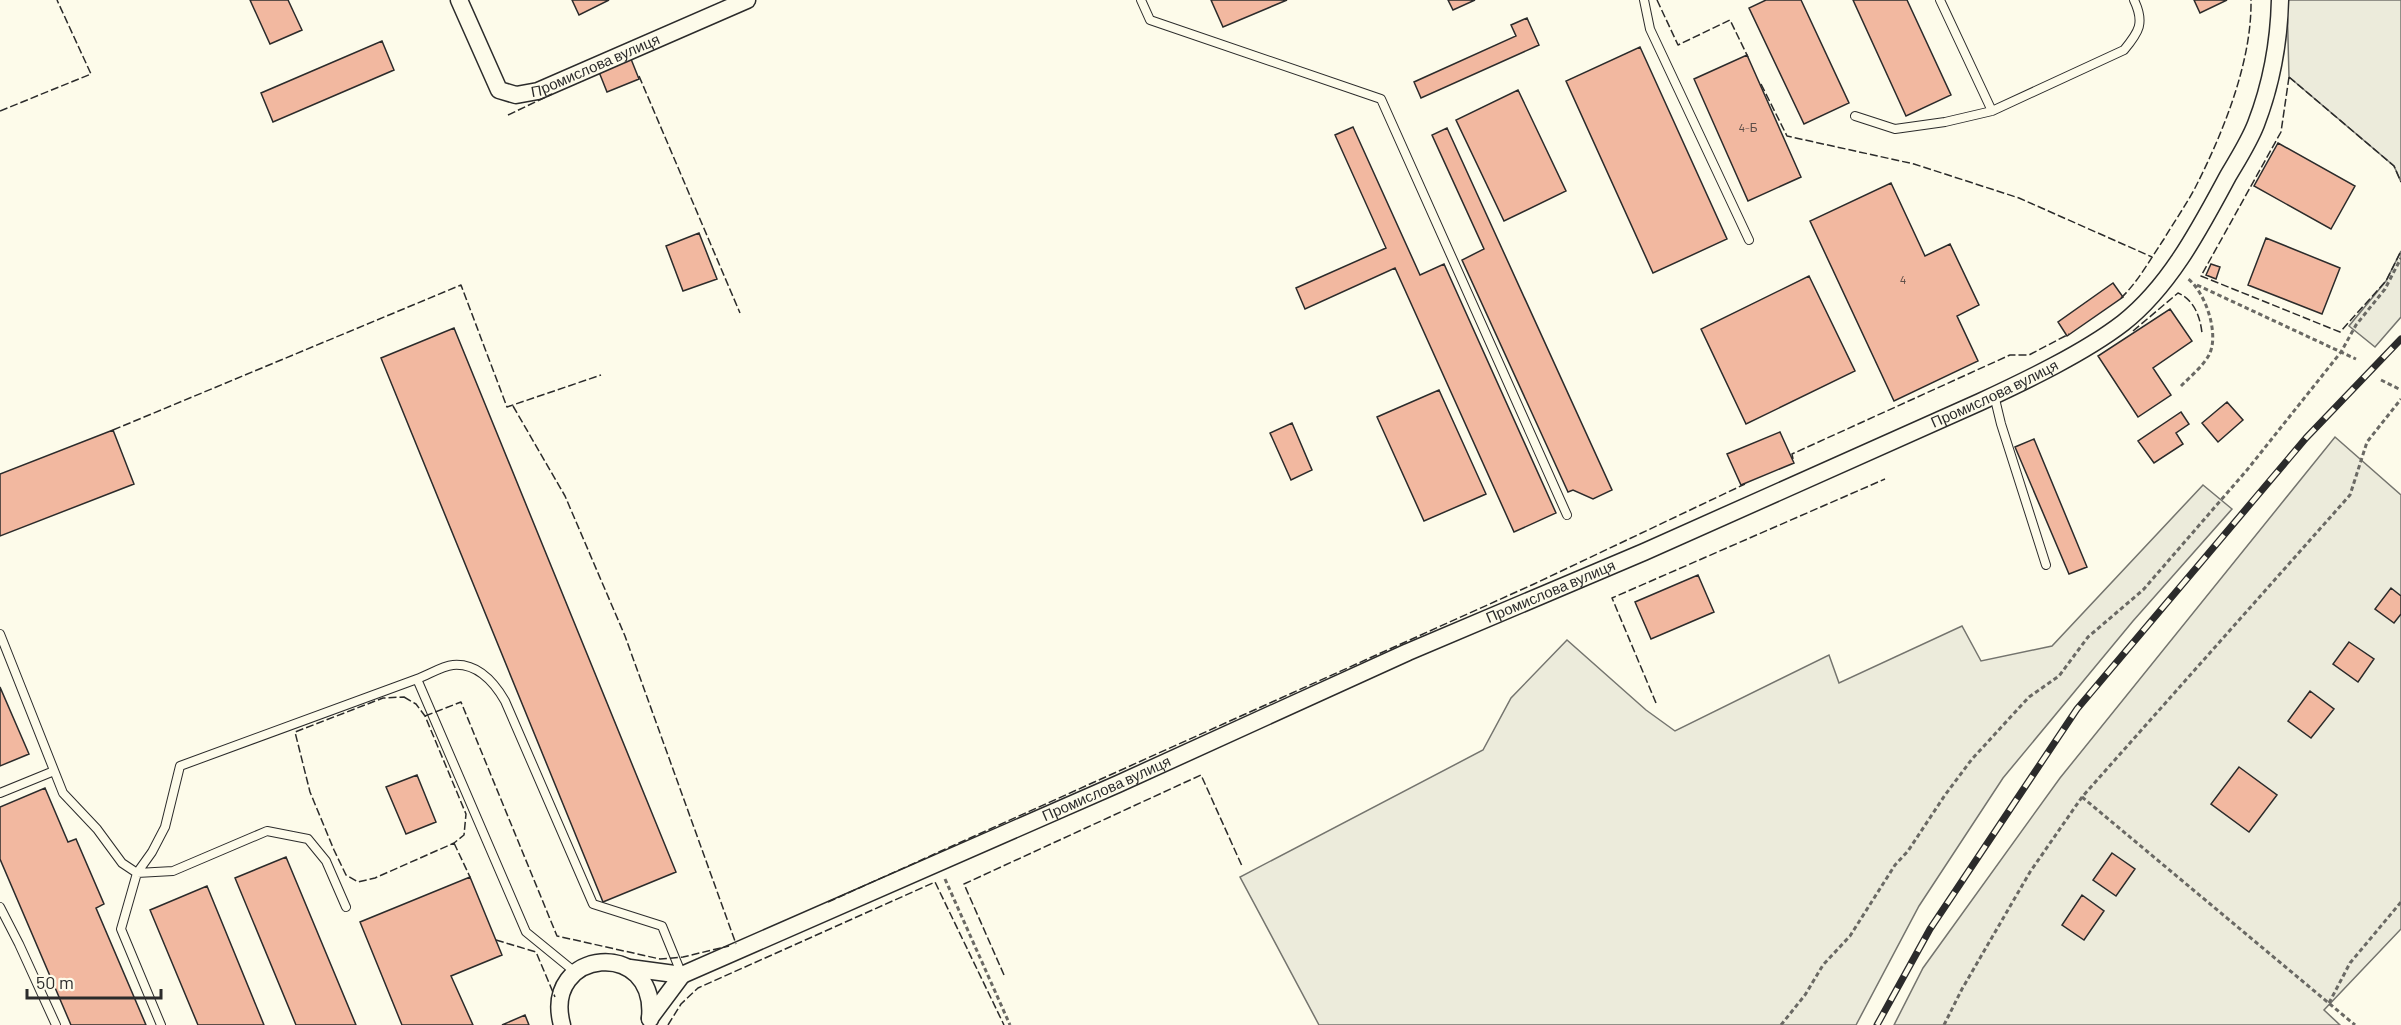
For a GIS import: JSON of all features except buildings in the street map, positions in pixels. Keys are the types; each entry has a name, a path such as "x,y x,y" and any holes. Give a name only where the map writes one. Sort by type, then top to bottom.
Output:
{"street":[{"name":"Промислова вулиця","path":"459,0 499,90 516,95 538,92 747,0"},
{"name":"Промислова вулиця","path":"682,975 1408,652 1644,552 1994,395 2040,372 2122,324 2157,290 2174,269 2213,205 2256,125 2279,38 2280,0"},
{"path":"562,1025 559,1010 560,996 566,982 575,972 588,964 602,961 616,962 630,968 682,975 648,1022"},
{"path":"630,968 641,978 648,990 651,1004 648,1022"}],"lane":[{"path":"1141,0 1150,20 1380,99 1567,515"},
{"path":"1644,0 1650,29 1749,240"},
{"path":"1940,0 1992,111"},
{"path":"1855,116 1895,129 1945,122 1992,111 2124,50 2139,33 2140,12 2134,0"},
{"path":"1994,395 2046,565"},
{"path":"0,634 63,794 97,829 122,863 137,873 173,871 267,831 308,839 326,861 346,907"},
{"path":"161,1025 121,928 137,873 152,852 165,827 180,766 452,665 474,668 495,684 505,701 592,904 662,926 682,975"},
{"path":"417,679 526,932 575,972"},
{"path":"0,793 54,771"},
{"path":"0,907 56,1025"}],"path":[{"path":"1781,1025 1805,995 1822,965 1850,936 1876,894 1972,759 2029,697 2059,676 2088,637 2143,590 2247,470 2340,352 2356,325 2385,289 2401,258"},
{"path":"2174,269 2197,285 2356,359"},
{"path":"2181,386 2210,354 2212,329 2208,310 2197,285"},
{"path":"2381,380 2401,390"},
{"path":"1944,1025 1962,989 2031,872 2082,797 2350,495 2367,442 2401,399"},
{"path":"2082,797 2355,1025"},
{"path":"938,863 1010,1025"},
{"path":"2329,1003 2350,963 2401,902"}],"shaded area":[{"path":"2287,0 2401,0 2401,182 2394,166 2289,77"},
{"path":"2401,251 2401,317 2375,347 2349,326 2386,281"},
{"path":"2335,437 2401,495 2401,929 2324,1010 2340,1025 1894,1025 1923,968 2060,778"},
{"path":"2203,485 2232,509 2133,621 2003,778 1919,906 1856,1025 1319,1025 1240,877 1483,750 1511,698 1567,640 1646,710 1675,731 1829,655 1839,683 1962,626 1981,661 2052,646"}],"railway":[{"path":"1877,1025 1930,929 2077,709 2306,438 2401,339"}],"fence":[{"path":"0,111 91,74 57,0"},
{"path":"1657,0 1678,45 1730,20 1748,57"},
{"path":"2121,298 2144,270 2184,207 2216,144 2234,97 2247,48 2251,0"},
{"path":"639,76 740,313"},
{"path":"2289,77 2281,132 2201,276 2340,332 2386,281 2401,251"},
{"path":"2289,77 2394,166 2401,182"},
{"path":"1761,84 1787,136 1914,164 2019,198 2152,257"},
{"path":"508,115 552,94"},
{"path":"113,430 461,285 507,407 601,375"},
{"path":"2133,331 2178,293 2192,304 2200,321 2202,333"},
{"path":"1793,459 1792,454 2010,355 2029,355 2069,334"},
{"path":"513,406 565,496 625,636 736,944"},
{"path":"1656,703 1612,598 1885,479"},
{"path":"828,902 1534,584 1745,484"},
{"path":"404,697 416,704 425,716 466,814 464,835 454,843 375,878 358,882 346,875 334,850 310,792 295,732 383,698 404,697"},
{"path":"425,716 461,702 557,936 660,959 683,957 729,946"},
{"path":"1004,975 964,884 1201,775 1242,866"},
{"path":"454,843 470,877"},
{"path":"668,1025 681,1004 698,988 935,882 1004,1025"},
{"path":"496,940 536,952 555,997"}]}
